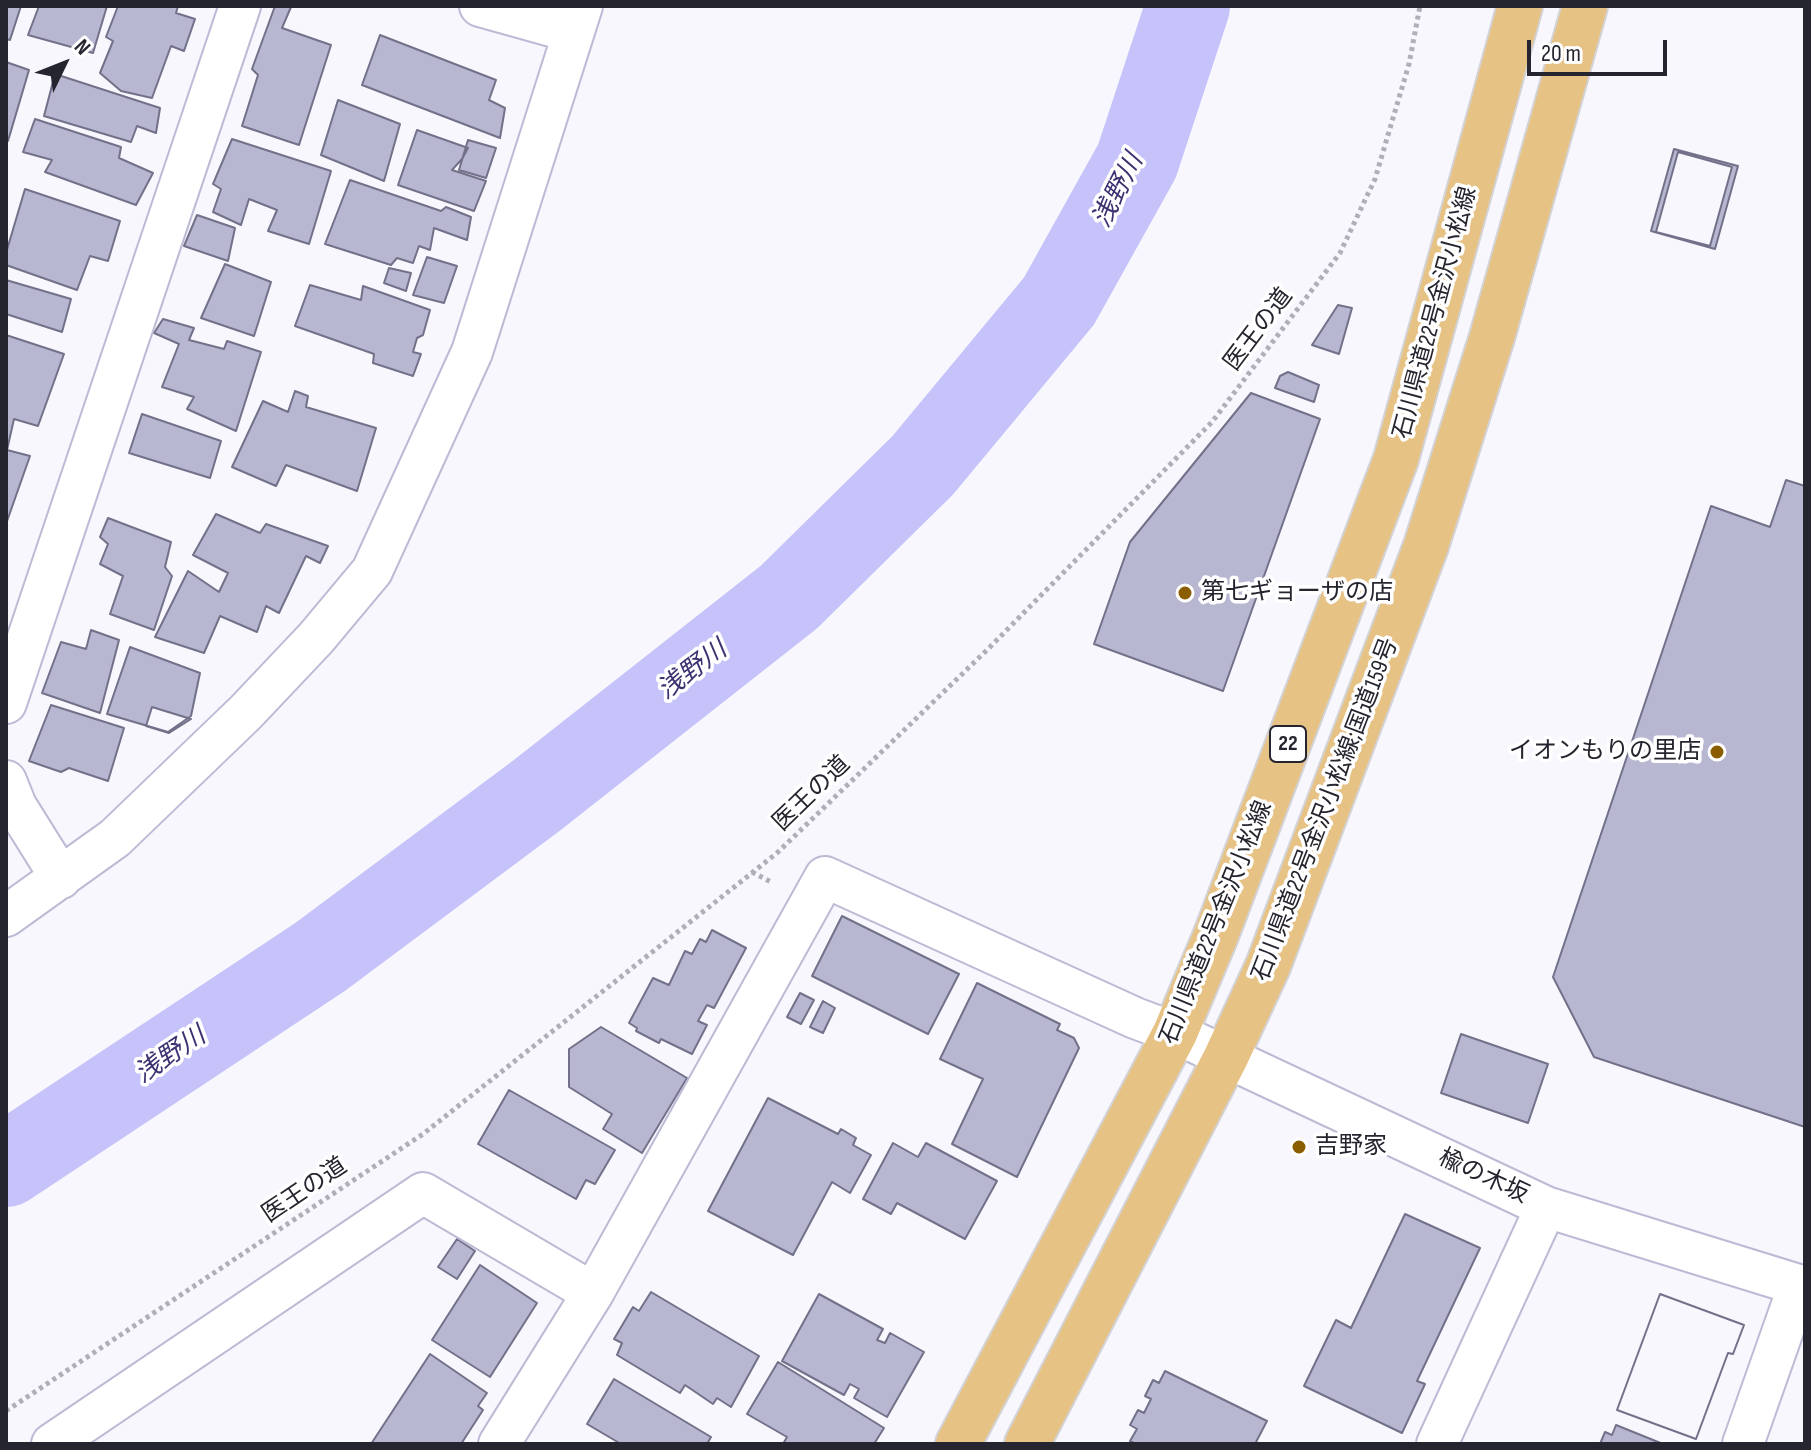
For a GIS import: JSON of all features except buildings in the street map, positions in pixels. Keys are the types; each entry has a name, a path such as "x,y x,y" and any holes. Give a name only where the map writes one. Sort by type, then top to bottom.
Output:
{"main road":[{"name":"石川県道22号金沢小松線","path":"958,1444 1175,1033 1221,921 1396,459 1520,6"},
{"name":"石川県道22号金沢小松線;国道159号","path":"1027,1444 1226,1057 1268,966 1426,546 1492,337 1585,6"}],"street":[{"path":"6,703 240,6"},
{"path":"6,916 115,838 246,712 316,638 372,571 472,352 578,19 480,6"},
{"path":"6,781 16,806 61,878"},
{"name":"楡の木坂","path":"593,1293 825,877 1135,1018 1175,1033 1546,1207 1802,1286"},
{"path":"52,1444 423,1193 593,1293 499,1444"},
{"path":"1437,1444 1546,1207"},
{"path":"1743,1444 1802,1286"}],"path":[{"name":"医王の道","path":"6,1411 423,1134 777,853 988,649 1212,422 1340,253 1375,179 1409,64 1420,6"}],"waterway":[{"name":"浅野川","path":"6,1165 320,957 536,796 789,597 923,465 1059,301 1137,161 1188,6"}],"place":[{"name":"第七ギョーザの店","path":"1185,593"},
{"name":"イオンもりの里店","path":"1717,752"},
{"name":"吉野家","path":"1299,1147"}]}
